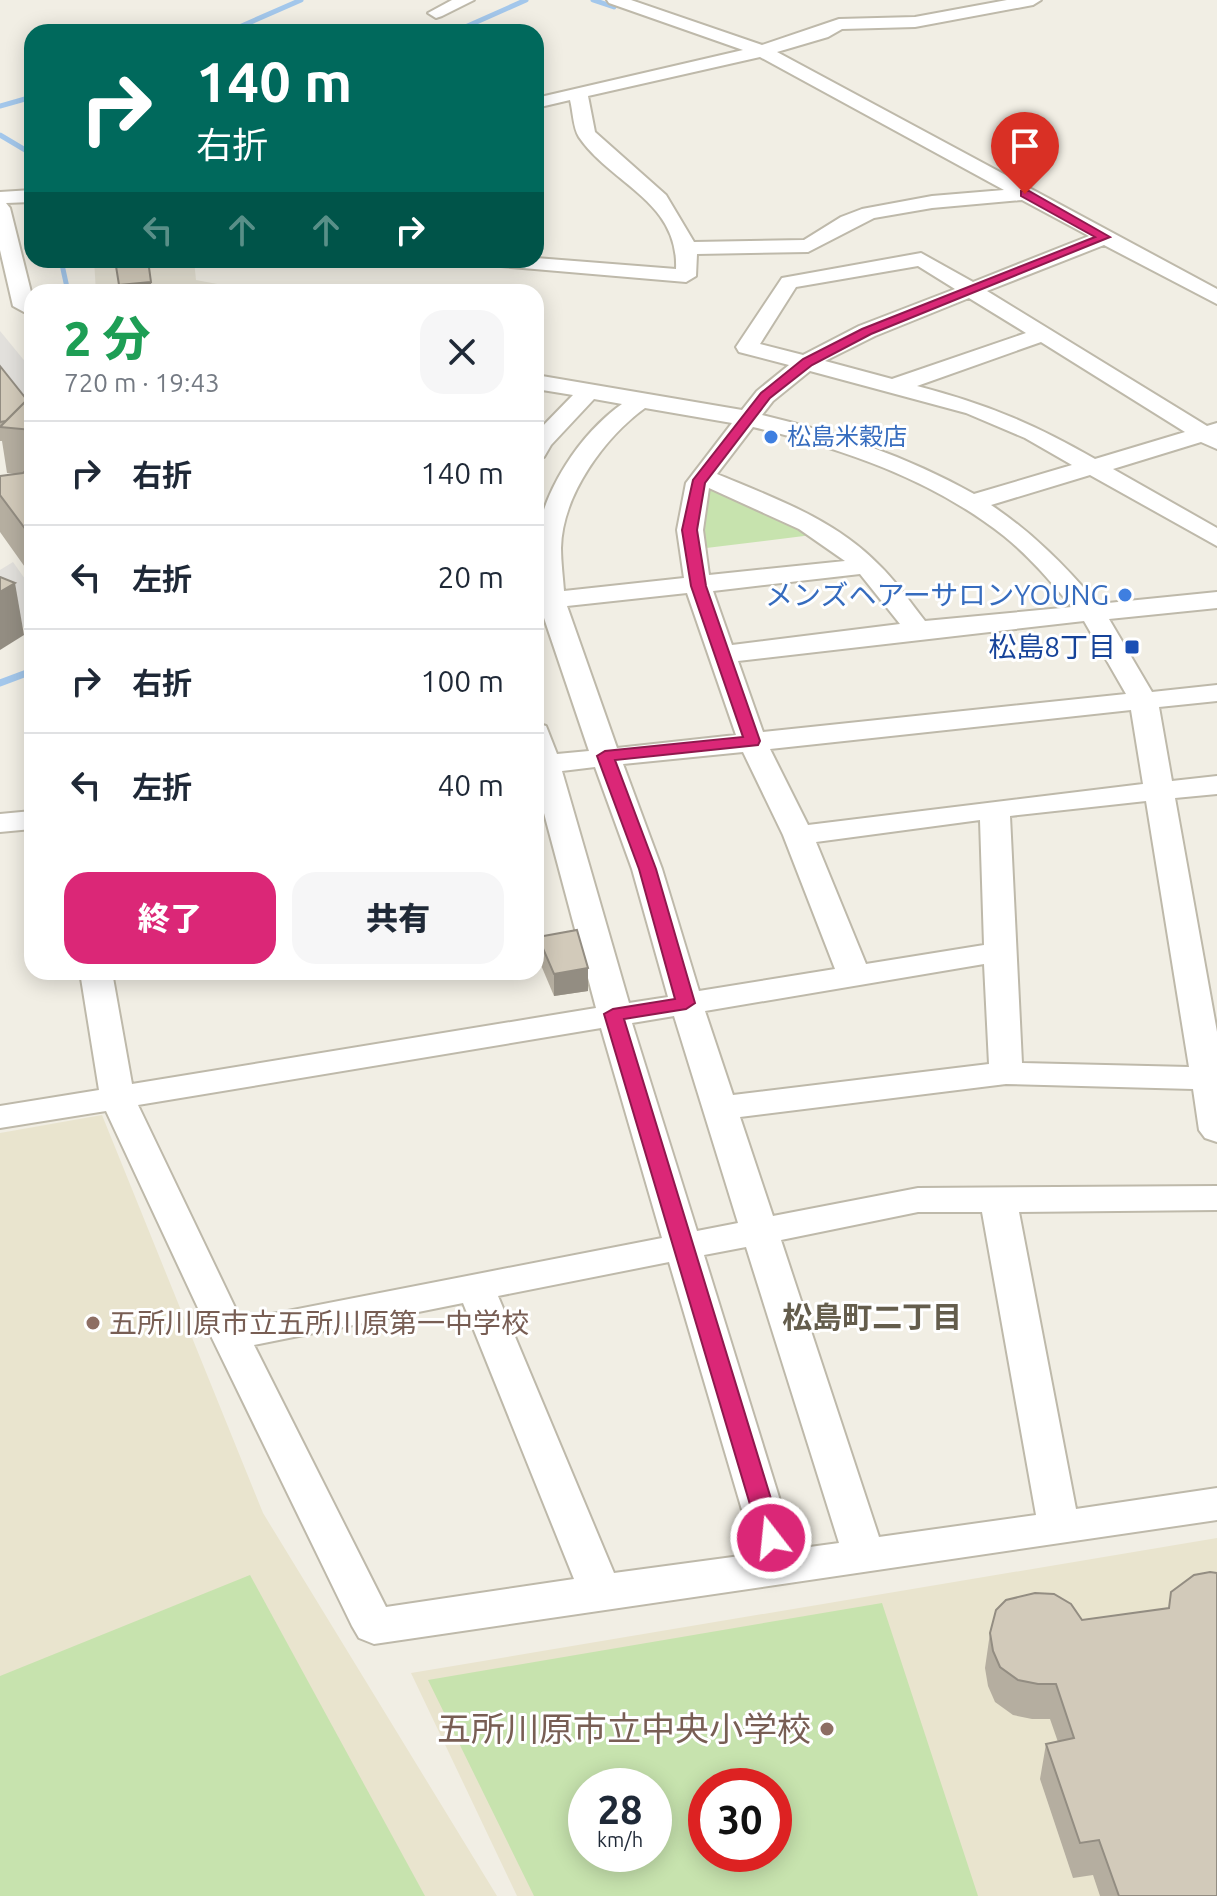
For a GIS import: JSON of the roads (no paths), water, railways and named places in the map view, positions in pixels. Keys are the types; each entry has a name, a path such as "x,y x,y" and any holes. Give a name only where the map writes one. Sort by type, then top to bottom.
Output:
{"street":[{"path":"436,13 466,0"},
{"path":"615,0 762,51 1217,298"},
{"path":"544,101 762,51 822,33 840,18 915,22 1033,0"},
{"path":"544,265 686,276 687,248 659,199 586,134 578,93"},
{"path":"687,248 808,246 869,213 932,202 1025,194"},
{"path":"0,198 24,196"},
{"path":"0,208 24,292"},
{"path":"855,978 798,835 752,741 698,586 690,530 698,483 705,478 765,396 807,362 867,331 1105,237"},
{"path":"1213,435 921,259 789,282 747,347 974,408 1033,433 1217,538"},
{"path":"0,306 24,306"},
{"path":"897,385 1044,334"},
{"path":"544,383 746,418 829,438 868,452 931,480 971,503 1013,531 1054,569 1092,613 1144,702 1159,791 1204,974 1217,1130"},
{"path":"544,439 589,391"},
{"path":"641,400 618,417 548,501 544,602 566,649 647,869 686,1003 864,1556"},
{"path":"971,503 1213,435"},
{"path":"705,478 799,517 866,566 918,630"},
{"path":"544,602 866,566"},
{"path":"721,655 918,630 1217,600"},
{"path":"544,765 1217,693"},
{"path":"544,772 612,997 613,1014 780,1567"},
{"path":"798,835 995,809 1217,785"},
{"path":"995,809 1006,1073"},
{"path":"0,823 24,821"},
{"path":"0,1117 1000,952"},
{"path":"97,980 117,1097 230,1336 374,1626 600,1590 1059,1529 1217,1504"},
{"path":"721,1108 1006,1073 1213,1079"},
{"path":"998,1198 1059,1529"},
{"path":"230,1336 918,1200 1217,1198"},
{"path":"476,1289 600,1590"}],"waterway":[{"path":"246,24 301,0"},
{"path":"472,24 526,0"},
{"path":"593,0 614,7"},
{"path":"0,106 24,99"},
{"path":"0,135 24,149"},
{"path":"63,268 66,284"},
{"path":"0,683 24,674"}],"place":[{"name":"松島米穀店","path":"771,437"},
{"name":"メンズヘアーサロンYOUNG","path":"1125,595"},
{"name":"松島8丁目","path":"1132,647"},
{"name":"五所川原市立五所川原第一中学校","path":"93,1323"},
{"name":"五所川原市立中央小学校","path":"827,1729"}],"district":[{"name":"松島町二丁目","path":"872,1318"}]}
